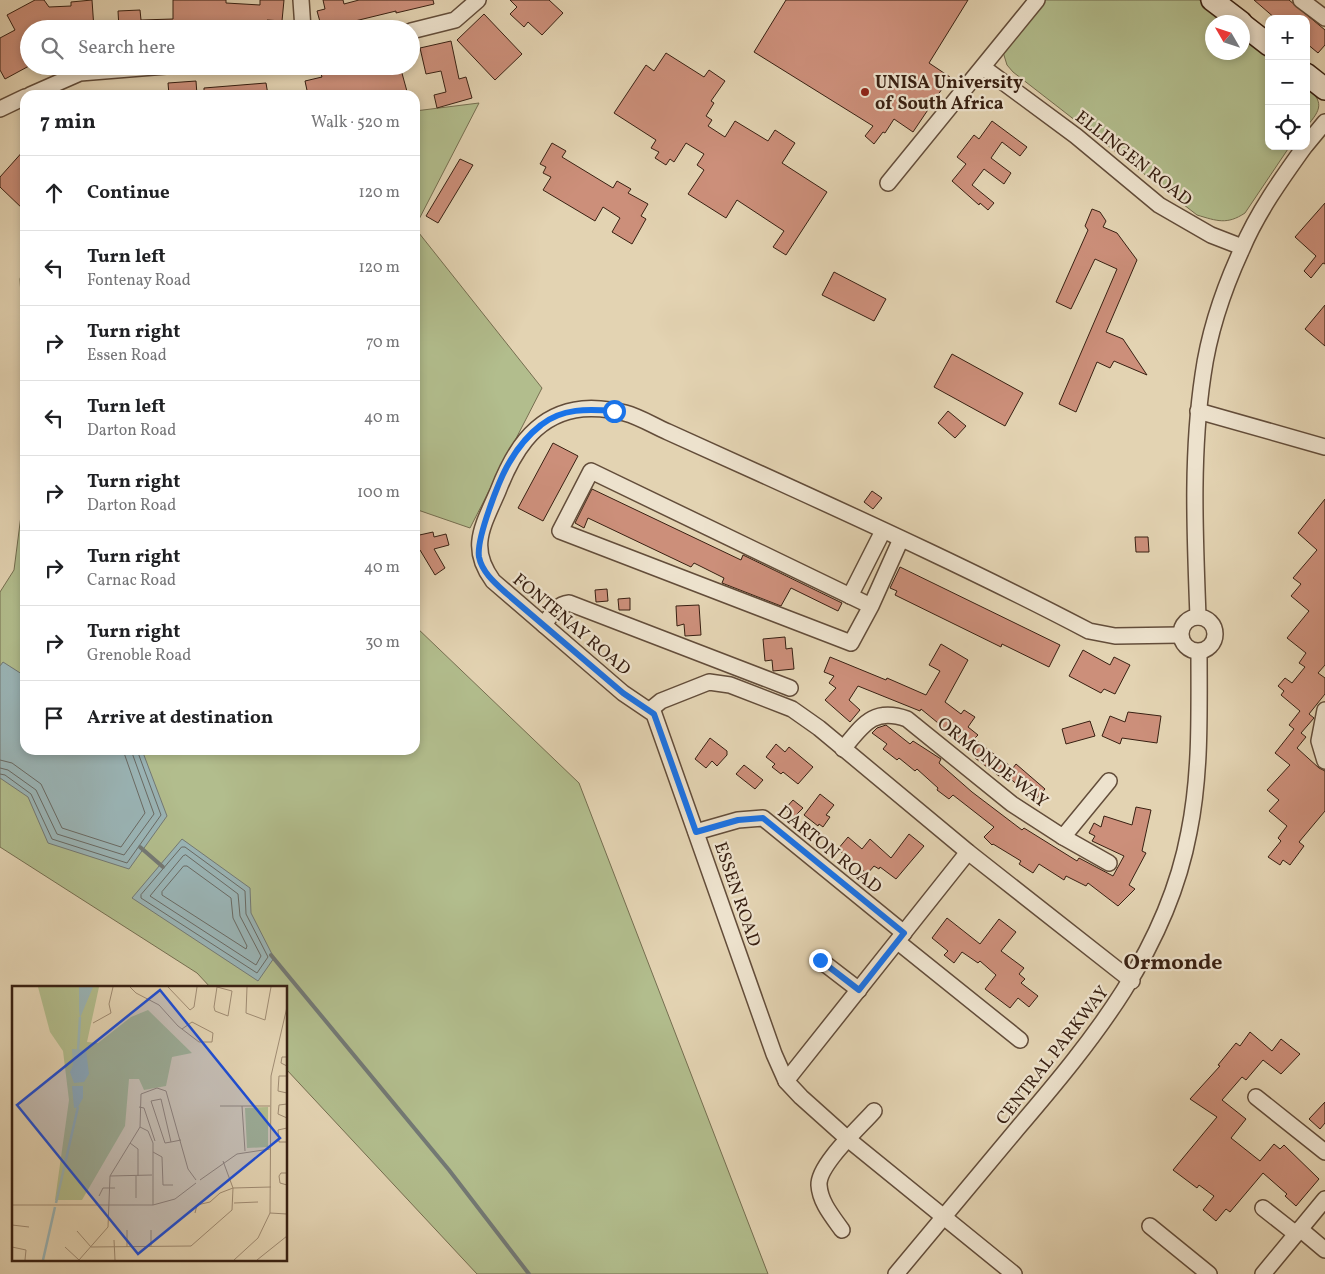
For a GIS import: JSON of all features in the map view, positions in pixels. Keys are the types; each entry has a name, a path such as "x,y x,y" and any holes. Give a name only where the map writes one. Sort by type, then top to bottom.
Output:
{"street":[{"path":"301,0 302,20"},
{"path":"420,29 456,20 478,0"},
{"path":"888,183 984,68 1037,0"},
{"path":"1212,0 1232,15"},
{"path":"1301,0 1325,18"},
{"path":"1250,29 1265,41"},
{"name":"ELLINGEN ROAD","path":"984,68 1076,136 1159,204 1211,235 1242,248"},
{"path":"41,90 75,75"},
{"path":"1310,77 1325,89"},
{"path":"0,109 20,99"},
{"path":"1310,141 1325,122"},
{"path":"1310,144 1325,137"},
{"path":"1198,617 1194,487 1198,411 1203,373 1221,301 1242,248 1258,217 1303,150"},
{"name":"FONTENAY ROAD","path":"650,710 623,693 493,581 483,568 479,556 479,538 508,464 519,447 541,424 575,410 603,410 626,413 883,531"},
{"path":"1198,411 1325,447"},
{"path":"871,606 592,471 560,531 851,643 871,606 901,539"},
{"path":"850,596 883,531 1089,631 1115,636 1180,635"},
{"path":"544,625 556,609 569,603 790,688"},
{"path":"1198,617 1209,621 1215,631 1215,637 1209,647 1199,652 1188,649 1180,635 1183,624 1198,617"},
{"name":"CENTRAL PARKWAY","path":"896,1274 1068,1070 1132,981 1158,932 1171,899 1189,834 1196,791 1199,652"},
{"path":"650,710 661,701 702,683 715,682 730,685 792,709 819,728 968,852 1132,981"},
{"name":"ESSEN ROAD","path":"650,710 657,722 774,1054 786,1081 849,1140 1014,1274"},
{"path":"1325,710 1319,741 1325,761"},
{"name":"ORMONDE WAY","path":"843,749 859,729 874,717 889,714 907,719 1012,804 1063,837 1109,863"},
{"path":"1063,837 1109,781"},
{"name":"DARTON ROAD","path":"696,832 738,820 763,818 901,937"},
{"path":"786,1081 968,852"},
{"path":"901,937 1020,1040"},
{"path":"820,960 859,990"},
{"path":"1256,1096 1325,1152"},
{"path":"842,1230 826,1208 819,1183 826,1164 874,1111"},
{"path":"1263,1274 1325,1199"},
{"path":"1263,1208 1325,1250"},
{"path":"1150,1226 1209,1274"}],"green space":[{"path":"1042,0 1199,0 1217,15 1205,15 1205,60 1250,60 1250,41 1265,54 1265,150 1287,150 1245,213 1239,217 1222,221 1197,215 1013,72 1007,65 1003,52"},
{"path":"1310,90 1316,97 1319,106 1310,122"},
{"path":"479,103 420,217 420,110"},
{"path":"420,234 542,388 470,528 420,511"},
{"path":"20,523 20,755 420,755 420,631 579,783 768,1274 477,1274 288,1071 288,986 209,986 197,973 0,847 0,592 14,570"}],"water":[{"path":"3,662 20,673 20,755 144,755 167,816 129,869 48,843 28,797 0,778 0,666"},
{"path":"182,839 250,888 251,913 274,958 258,981 132,898"}],"building":[{"path":"35,0 44,0 49,7 71,6 71,2 92,0 93,20 20,20 20,71 5,79 0,70 0,38 15,30 7,15"},
{"path":"173,0 226,0 226,3 260,5 260,0 284,0 282,20 141,20 173,19"},
{"path":"323,0 343,0 344,4 359,0 433,0 434,4 359,20 320,20 317,11 325,9"},
{"path":"510,0 549,0 563,13 542,35 528,22 524,27 510,14 517,7"},
{"name":"UNISA University of South Africa","path":"786,0 968,0 929,63 950,77 913,132 894,119 885,133 883,132 874,144 865,136 873,126 754,52"},
{"path":"1254,0 1289,0 1307,15 1271,15"},
{"path":"140,10 141,20 118,20 118,11"},
{"path":"484,14 522,54 495,80 457,40"},
{"path":"1310,18 1325,30 1325,45 1318,53 1310,46"},
{"path":"451,41 459,79 466,77 472,98 437,108 434,95 446,92 441,71 426,74 420,48"},
{"path":"666,53 704,77 709,70 725,81 711,101 714,103 706,116 712,120 708,126 725,137 735,121 768,141 775,130 795,143 782,163 827,192 786,255 773,247 784,231 737,200 726,218 688,194 704,170 697,165 704,154 686,143 674,162 670,159 666,165 655,158 659,152 651,148 656,140 614,113 646,65 654,71"},
{"path":"321,75 402,75 407,90 307,90 305,81 322,77"},
{"path":"196,81 197,90 169,90 168,83"},
{"path":"266,83 267,90 204,90 204,88"},
{"path":"992,121 1027,147 1020,156 1002,142 991,158 1011,173 1004,184 984,169 972,185 994,203 988,210 980,203 979,205 952,181 966,164 957,157 974,135 979,139"},
{"path":"552,143 566,151 562,157 613,188 617,181 631,189 628,193 648,204 641,216 646,219 632,244 612,232 620,218 603,207 595,221 543,190 551,177 543,173 546,167 540,164"},
{"path":"20,155 20,206 0,187 0,177"},
{"path":"460,159 473,165 438,223 426,216"},
{"path":"1325,203 1325,264 1323,263 1311,278 1304,271 1316,256 1295,237"},
{"path":"1092,209 1100,212 1106,221 1103,227 1117,233 1137,260 1106,332 1123,339 1147,375 1114,361 1110,368 1097,362 1076,412 1059,404 1117,269 1095,259 1071,309 1056,302 1088,230 1085,226"},
{"path":"834,272 886,299 874,321 822,295"},
{"path":"1325,305 1325,346 1305,329"},
{"path":"952,354 1023,393 1005,426 934,387"},
{"path":"948,411 966,426 955,438 938,423"},
{"path":"553,443 578,456 543,521 518,508"},
{"path":"592,489 741,560 743,555 842,603 838,611 791,588 781,606 722,583 724,578 694,563 691,567 588,518 584,528 575,523"},
{"path":"872,491 882,498 873,509 864,502"},
{"path":"1325,499 1325,665 1318,673 1325,678 1325,694 1309,714 1314,718 1301,733 1306,737 1297,748 1325,771 1325,811 1299,842 1304,846 1290,865 1283,860 1280,865 1268,857 1281,841 1278,838 1287,826 1269,811 1279,800 1267,790 1290,765 1275,753 1294,729 1289,725 1300,711 1281,695 1284,691 1278,686 1285,678 1292,683 1305,667 1299,663 1306,653 1287,638 1309,611 1291,596 1301,584 1293,578 1317,550 1298,533"},
{"path":"433,532 434,537 446,534 449,545 434,549 445,568 435,575 420,550 420,535"},
{"path":"1135,537 1148,537 1149,552 1136,552"},
{"path":"900,567 1060,645 1049,667 1002,644 1001,647 895,595 897,591 890,588"},
{"path":"607,589 608,601 596,602 595,590"},
{"path":"630,598 630,610 619,610 618,599"},
{"path":"699,605 701,635 685,636 684,624 677,626 676,606"},
{"path":"785,637 786,649 792,648 794,669 773,671 772,660 765,661 763,639"},
{"path":"941,644 968,660 945,702 961,714 964,710 975,717 968,727 978,735 974,739 1013,768 1016,764 1045,789 1035,800 1006,775 1003,779 975,758 977,755 921,709 920,711 858,686 849,700 860,710 850,722 825,700 836,688 829,683 834,676 824,672 830,657 926,695 940,671 929,665"},
{"path":"1083,650 1110,665 1114,657 1130,665 1115,694 1104,689 1101,693 1069,676"},
{"path":"1128,712 1161,716 1157,743 1122,738 1120,744 1102,736 1110,716 1125,722"},
{"path":"1090,721 1095,736 1066,744 1062,729"},
{"path":"886,725 910,744 913,741 941,759 939,763 972,792 1022,830 1024,828 1077,861 1079,858 1113,876 1124,856 1092,841 1095,836 1089,833 1094,823 1101,827 1104,816 1132,825 1136,807 1151,810 1142,851 1146,853 1129,885 1135,889 1118,906 1088,883 1086,886 1066,876 1064,880 1039,864 1033,873 1019,864 1021,861 992,845 984,837 994,827 953,795 949,799 937,790 938,788 917,769 915,771 899,758 897,760 883,749 887,744 872,733 877,728"},
{"path":"710,738 727,751 727,755 717,766 712,761 706,768 695,759"},
{"path":"776,744 785,752 789,747 813,767 798,784 783,772 781,774 772,767 775,764 766,757"},
{"path":"744,765 763,780 755,789 736,774"},
{"path":"820,794 834,805 826,815 830,817 823,827 819,824 818,826 804,815"},
{"path":"793,800 803,808 794,817 785,809"},
{"path":"909,834 924,846 896,879 880,867 879,869 874,866 867,874 838,849 848,837 862,849 870,839 891,858"},
{"path":"947,918 980,944 999,919 1016,932 1001,951 1024,968 1019,974 1025,979 1021,983 1038,996 1029,1007 1018,998 1010,1008 985,989 996,975 980,961 978,963 962,952 954,963 944,955 948,951 932,938"},
{"path":"1250,1032 1272,1051 1281,1039 1300,1054 1281,1074 1263,1060 1246,1080 1242,1077 1222,1100 1246,1119 1231,1138 1260,1161 1274,1144 1280,1149 1284,1145 1319,1179 1296,1206 1285,1196 1287,1194 1263,1173 1230,1212 1226,1209 1216,1221 1203,1210 1214,1196 1199,1185 1197,1188 1173,1170 1217,1117 1190,1099 1220,1066 1218,1065 1236,1043 1240,1046"},
{"path":"1325,1102 1325,1123 1320,1129 1309,1119"}],"waterway":[{"path":"140,847 163,867"},
{"path":"271,955 449,1170 529,1274"}],"place":[{"name":"UNISA University of South Africa","path":"865,92"}],"district":[{"name":"Ormonde","path":"1173,961"}],"route":[{"path":"614,411 575,410 556,416 541,424 519,447 508,464 479,538 479,556 483,568 506,593 623,693 654,714 696,832 721,823 763,818 904,933 859,990 820,960"}]}
